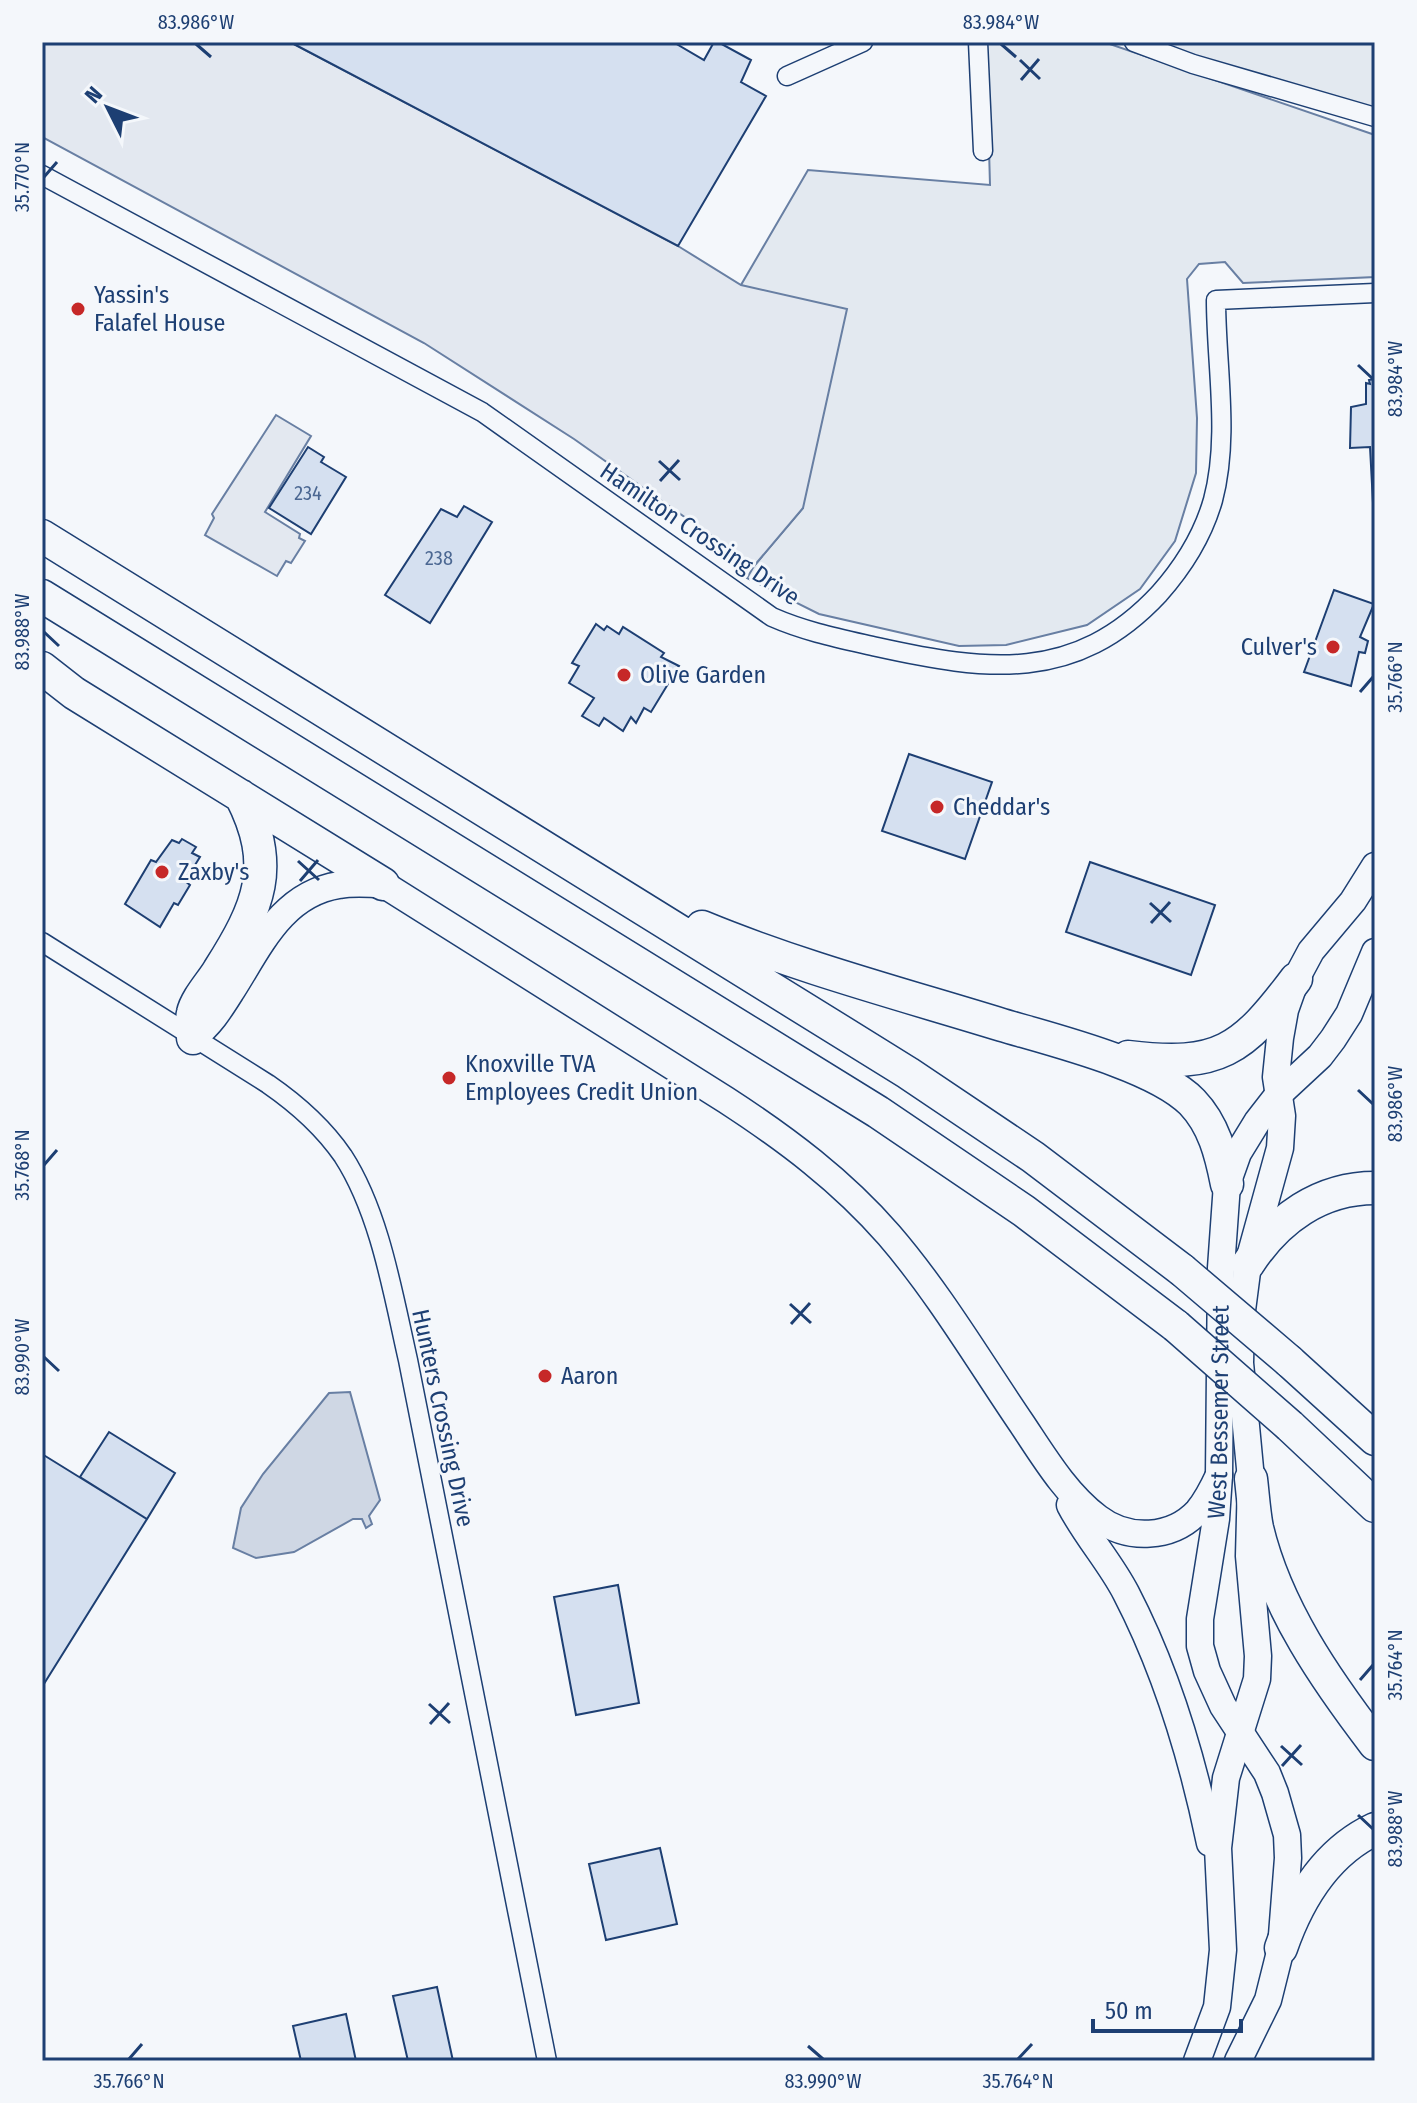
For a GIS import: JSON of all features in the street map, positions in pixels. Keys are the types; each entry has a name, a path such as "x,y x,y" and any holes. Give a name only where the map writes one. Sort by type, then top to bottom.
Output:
{"highway":[{"path":"42,536 908,1073 1033,1157 1182,1270 1375,1439"},
{"path":"42,596 878,1112 1024,1211 1176,1326 1375,1506"},
{"path":"42,668 74,693 383,884"},
{"path":"193,1038 193,1011 238,940 251,911 262,866 255,823 241,796"},
{"path":"621,894 784,958 1101,1054 1168,1084 1191,1101 1206,1120 1216,1139 1227,1184"},
{"path":"1101,1054 1184,1062 1208,1058 1252,1031 1296,979"},
{"path":"1248,1264 1271,1234 1301,1208 1335,1194 1375,1188"},
{"path":"1251,1479 1257,1527 1271,1573 1320,1666 1375,1744"},
{"path":"1281,1948 1293,1915 1317,1876 1343,1851 1375,1829"}],"main road":[{"name":"West Bessemer Street","path":"1197,2061 1217,2007 1223,1950 1220,1816 1226,1778 1257,1679 1258,1656 1249,1556 1251,1479 1240,1363 1241,1318 1248,1264 1280,1148 1282,1116 1276,1077 1280,1038 1285,1010 1296,979 1311,951 1353,901 1375,866"},
{"path":"193,1038 211,1024 262,939 298,901 320,889 341,884 383,884 726,1100 781,1136 816,1164 890,1236 1055,1473 1100,1519 1122,1530 1149,1534 1179,1525 1196,1514 1219,1475"},
{"name":"West Bessemer Street","path":"1238,2061 1268,2000 1281,1948 1288,1858 1287,1835 1267,1773 1239,1733 1207,1671 1200,1646 1200,1619 1216,1519 1219,1475 1221,1268 1227,1184 1238,1153 1278,1095 1320,1056 1349,1014 1375,952"},
{"path":"1055,1473 1074,1511 1124,1591 1147,1638 1192,1760 1220,1892"}],"street":[{"path":"787,76 826,49 863,42"},
{"path":"978,42 983,151"},
{"path":"1134,42 1193,64 1375,117"},
{"name":"Hamilton Crossing Drive","path":"42,175 482,412 772,617 796,627 853,641 974,665 1047,661 1076,652 1127,624 1147,606 1186,560 1212,502 1221,461 1216,300 1375,293"},
{"name":"Hunters Crossing Drive","path":"42,942 289,1098 324,1132 343,1157 360,1189 376,1231 408,1360 547,2061"}],"shaded area":[{"path":"42,42 290,42 678,246 741,285 847,309 803,508 754,566 574,439 424,343 42,137"},
{"path":"986,42 1104,42 1375,135 1375,277 1243,283 1225,262 1199,264 1187,279 1197,418 1196,473 1175,541 1140,589 1087,625 1006,645 959,646 819,614 747,578 803,508 741,285 808,170 990,185"},
{"path":"1138,42 1375,42 1375,108"},
{"path":"276,415 311,436 265,512 300,534 299,538 305,541 291,563 286,561 277,576 205,535 214,518 212,514"},
{"path":"350,1392 380,1500 369,1516 372,1524 366,1528 362,1519 353,1519 294,1552 256,1558 233,1548 241,1508 263,1474 329,1393"}],"building":[{"path":"290,42 673,42 704,60 714,42 718,42 751,60 741,82 766,96 678,246"},
{"path":"1375,379 1373,503 1370,447 1350,448 1351,407 1366,404 1366,383 1370,384 1369,380"},
{"path":"308,447 324,457 321,462 346,477 311,534 269,508"},
{"path":"464,506 492,522 430,623 385,595 441,509 457,517"},
{"path":"1334,590 1374,604 1360,637 1368,641 1365,653 1359,652 1351,686 1304,672"},
{"name":"Olive Garden","path":"596,624 604,630 607,626 619,634 623,627 664,653 661,657 679,666 651,712 644,708 636,723 631,717 623,731 604,718 599,726 582,716 594,698 569,683 579,666 572,663"},
{"name":"Cheddar's","path":"909,754 992,782 965,859 882,831"},
{"path":"182,839 196,847 192,853 200,857 185,881 190,885 178,905 174,903 160,927 125,904 151,860 156,862 172,840 179,843"},
{"path":"1090,862 1215,905 1191,975 1066,932"},
{"path":"109,1432 175,1473 147,1519 80,1477"},
{"path":"42,1454 147,1519 42,1687"},
{"path":"618,1585 639,1703 576,1715 554,1597"},
{"path":"660,1848 677,1924 606,1940 589,1864"},
{"path":"437,1987 453,2061 408,2061 393,1996"},
{"path":"346,2014 356,2061 301,2061 293,2026"}],"place":[{"name":"Yassin's Falafel House","path":"78,309"},
{"name":"Culver's","path":"1333,647"},
{"name":"Olive Garden","path":"624,675"},
{"name":"Cheddar's","path":"937,807"},
{"name":"Zaxby's","path":"162,872"},
{"name":"Knoxville TVA Employees Credit Union","path":"449,1078"},
{"name":"Aaron","path":"545,1376"}]}
